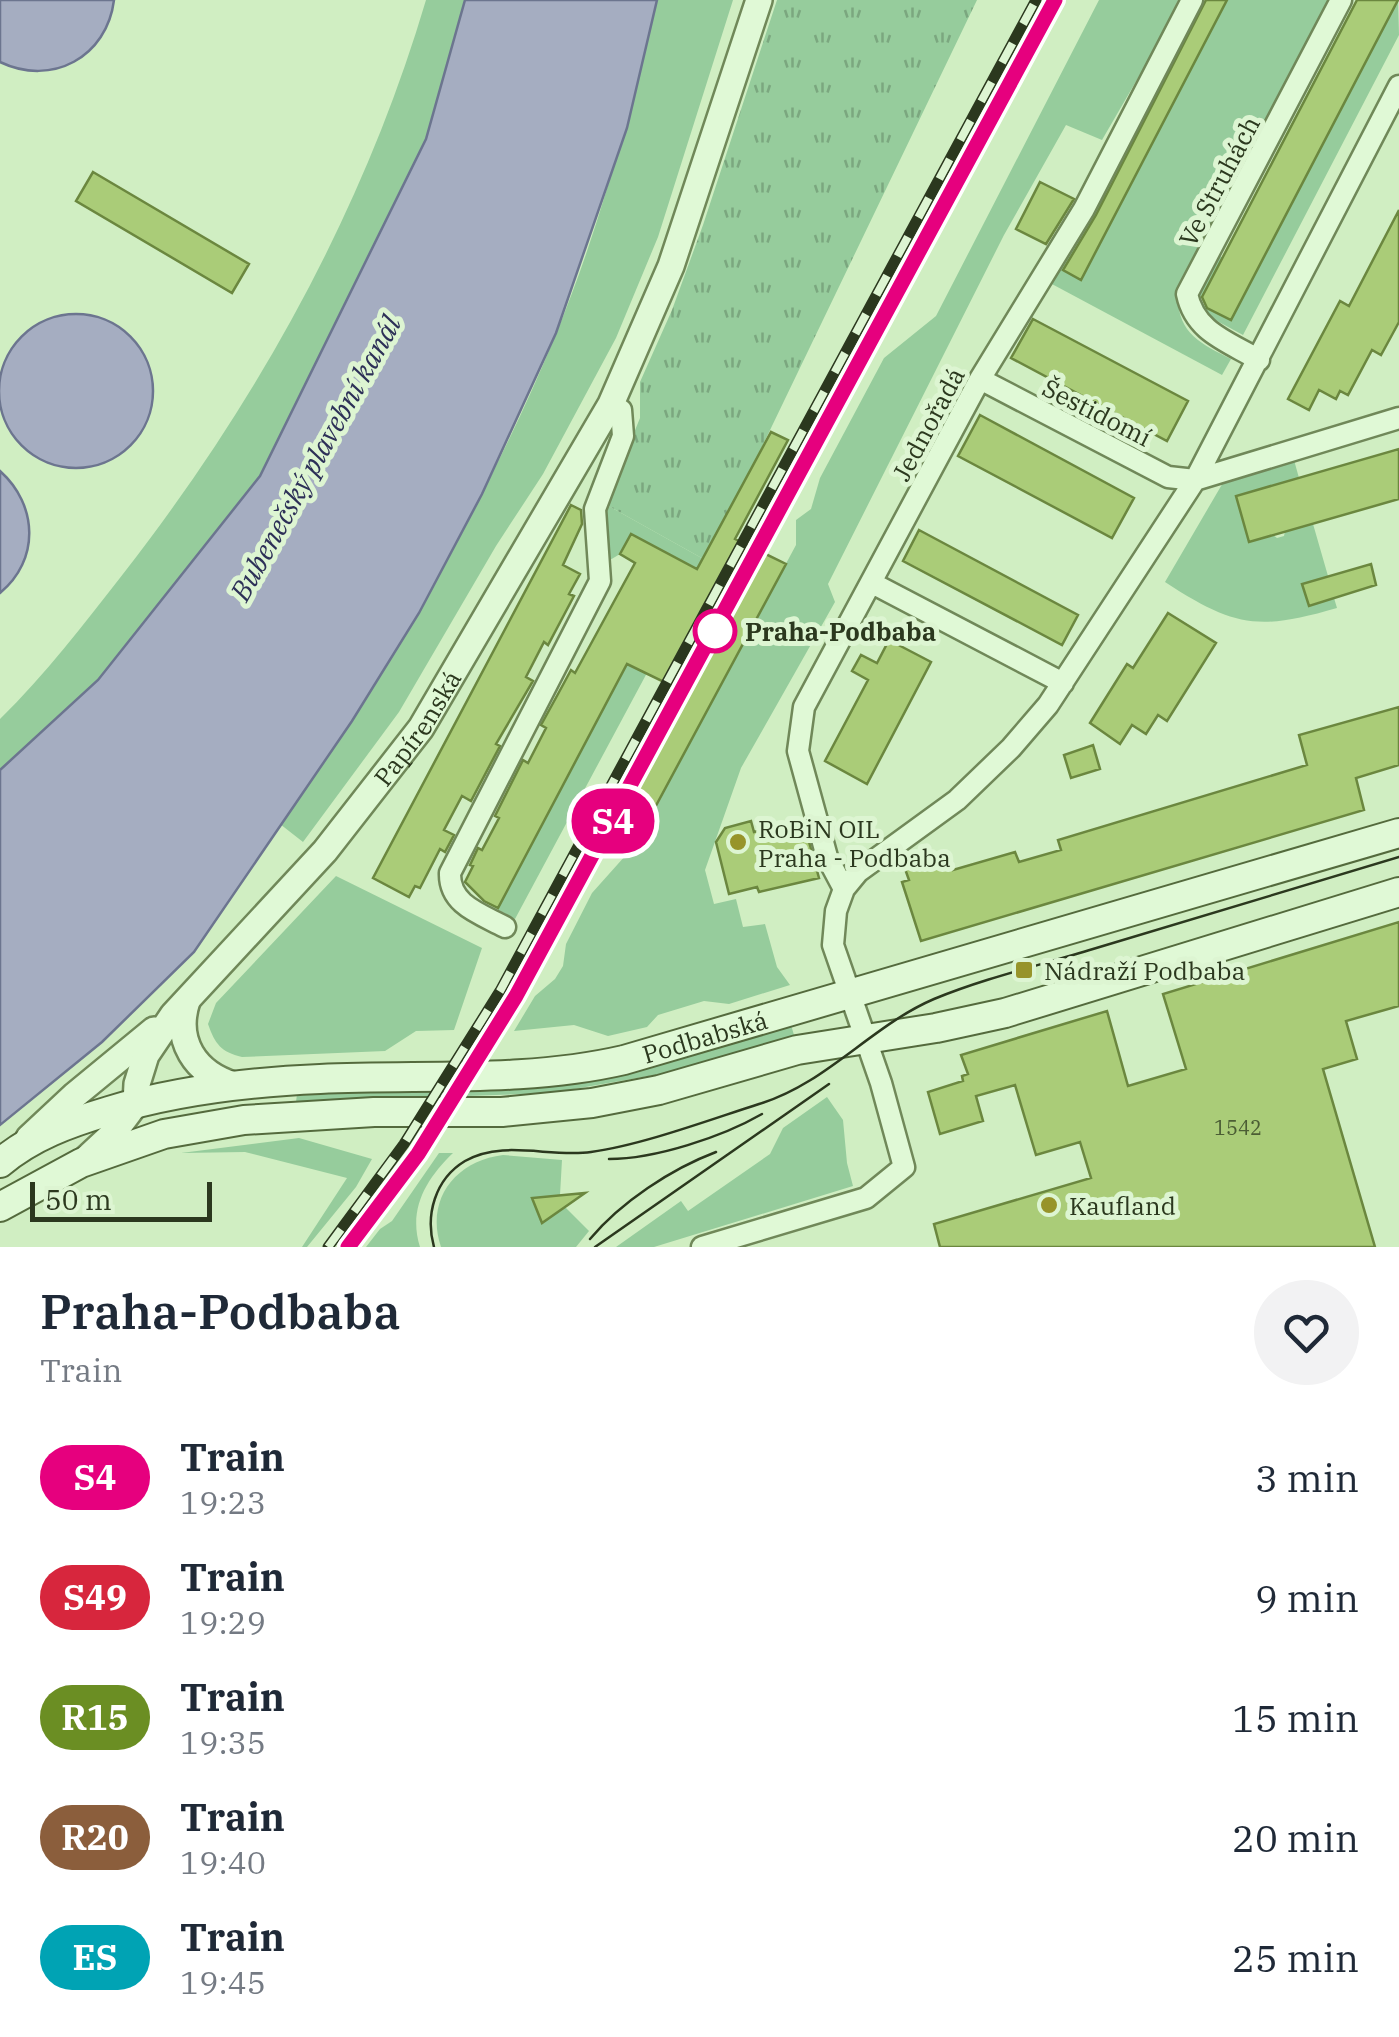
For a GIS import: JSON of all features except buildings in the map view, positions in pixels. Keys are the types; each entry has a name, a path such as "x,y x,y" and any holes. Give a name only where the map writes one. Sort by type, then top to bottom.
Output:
{"main road":[{"name":"Podbabská","path":"0,1162 26,1142 136,1103 234,1085 322,1079 502,1076 588,1068 1399,833"},
{"name":"Podbabská","path":"0,1207 81,1163 136,1142 192,1128 244,1120 374,1112 502,1112 592,1103 691,1082 797,1050 936,1028 1005,1012 1399,892"}],"street":[{"name":"Papírenská","path":"81,1163 112,1135 136,1103 142,1066 151,1046 180,1007 315,862 421,728 612,404 671,266 759,0"},
{"name":"Jednořadá","path":"844,889 826,857 798,751 804,707 980,379 1084,209 1192,0"},
{"name":"Ve Struhách","path":"1258,360 1199,324 1191,313 1187,294 1341,0"},
{"path":"702,1247 866,1198 904,1167 833,945 836,911 844,889 858,872 958,800 1012,748 1063,682 1195,480 1399,86"},
{"name":"Šestidomí","path":"980,379 1168,477 1195,480"},
{"path":"505,928 458,901 450,888 450,873 600,581 595,509 623,436 622,410 612,404"},
{"path":"1195,480 1399,418"},
{"path":"872,583 1063,682"},
{"name":"Papírenská","path":"26,1142 180,1007"},
{"path":"180,1007 190,1053 208,1074 234,1085"},
{"path":"136,1103 160,1117 192,1128"}],"green space":[{"path":"426,0 465,0 426,139 260,476 98,680 0,770 0,719 64,649 172,509 261,372 301,301 371,154"},
{"path":"657,0 733,0 658,237 616,338 543,474 399,712 303,842 280,824 359,707 432,586 498,463 556,334 613,169"},
{"path":"777,0 977,0 707,561 605,504 640,418 640,382 703,225"},
{"path":"1099,0 1178,0 1102,140 1066,125 1004,235 828,584 835,602 741,768 705,870 714,904 736,899 743,927 765,924 777,967 790,985 729,1004 704,1001 658,1015 647,1027 608,1036 574,1025 514,1031 535,996 555,979 563,966 566,944 592,893 634,846 796,545 796,520 811,509 820,478 884,358 936,316"},
{"path":"1200,0 1195,17 1213,26 1227,0 1332,0 1178,297 1187,329 1201,343 1231,359 1222,375 1050,283","holes":["1193,21 1211,31 1171,108 1152,99","1128,145 1147,155 1121,204 1102,194"]},
{"path":"1398,0 1399,35 1243,335 1193,308 1218,255 1223,258 1199,303 1231,319"},
{"path":"1294,460 1299,478 1236,497 1249,541 1284,536 1285,531 1311,517 1328,576 1303,584 1308,605 1334,598 1337,608 1286,620 1247,620 1210,608 1165,582 1224,481"},
{"path":"605,504 707,561 515,919 497,909 661,598 693,567 631,534 620,554 610,560 605,552"},
{"path":"336,876 482,948 454,1030 416,1031 385,1051 242,1057 224,1050 208,1024 216,1003"},
{"path":"791,1025 794,1035 666,1073 551,1093 296,1102 297,1094 531,1087"},
{"path":"827,1097 843,1120 853,1186 654,1247 616,1247 681,1201 688,1211 770,1154 783,1128"},
{"path":"299,1138 372,1159 356,1187 307,1247 302,1247 347,1178 245,1152 181,1153"},
{"path":"439,1153 453,1153 435,1173 418,1207 420,1247 366,1247 392,1221"},
{"path":"503,1155 562,1160 560,1195 538,1198 534,1203 542,1219 565,1207 589,1231 576,1247 441,1247 437,1214 448,1186 471,1165"}],"water":[{"path":"0,0 114,0 101,37 89,51 74,62 39,71 0,62"},
{"name":"Bubenečský plavební kanál","path":"465,0 657,0 627,128 556,333 482,494 419,613 352,721 194,952 102,1042 0,1125 0,770 98,680 260,476 426,139"},
{"path":"76,314 105,320 130,337 147,362 153,391 147,420 130,445 105,462 76,468 47,462 22,445 5,420 -1,391 5,362 22,337 47,320"},
{"path":"0,471 22,500 29,532 22,565 0,593"}],"tram line":[{"path":"434,1247 431,1223 435,1199 446,1178 465,1161 495,1151 591,1152 632,1144 759,1104 806,1083 911,1010 953,991 1399,857"},
{"path":"595,1247 829,1084"},
{"path":"609,1159 688,1145 762,1114"},
{"path":"590,1239 616,1212 648,1188 716,1152"}],"railway":[{"path":"328,1247 404,1144 500,991 1036,0"},
{"path":"348,1247 418,1153 516,996 1055,0"}],"train":[{"name":"S4","path":"348,1247 418,1154 516,996 1055,0"}],"place":[{"name":"Praha-Podbaba","path":"715,631"},
{"name":"RoBiN OIL Praha - Podbaba","path":"738,842"},
{"name":"Nádraží Podbaba","path":"1024,970"},
{"name":"Kaufland","path":"1049,1205"}]}
